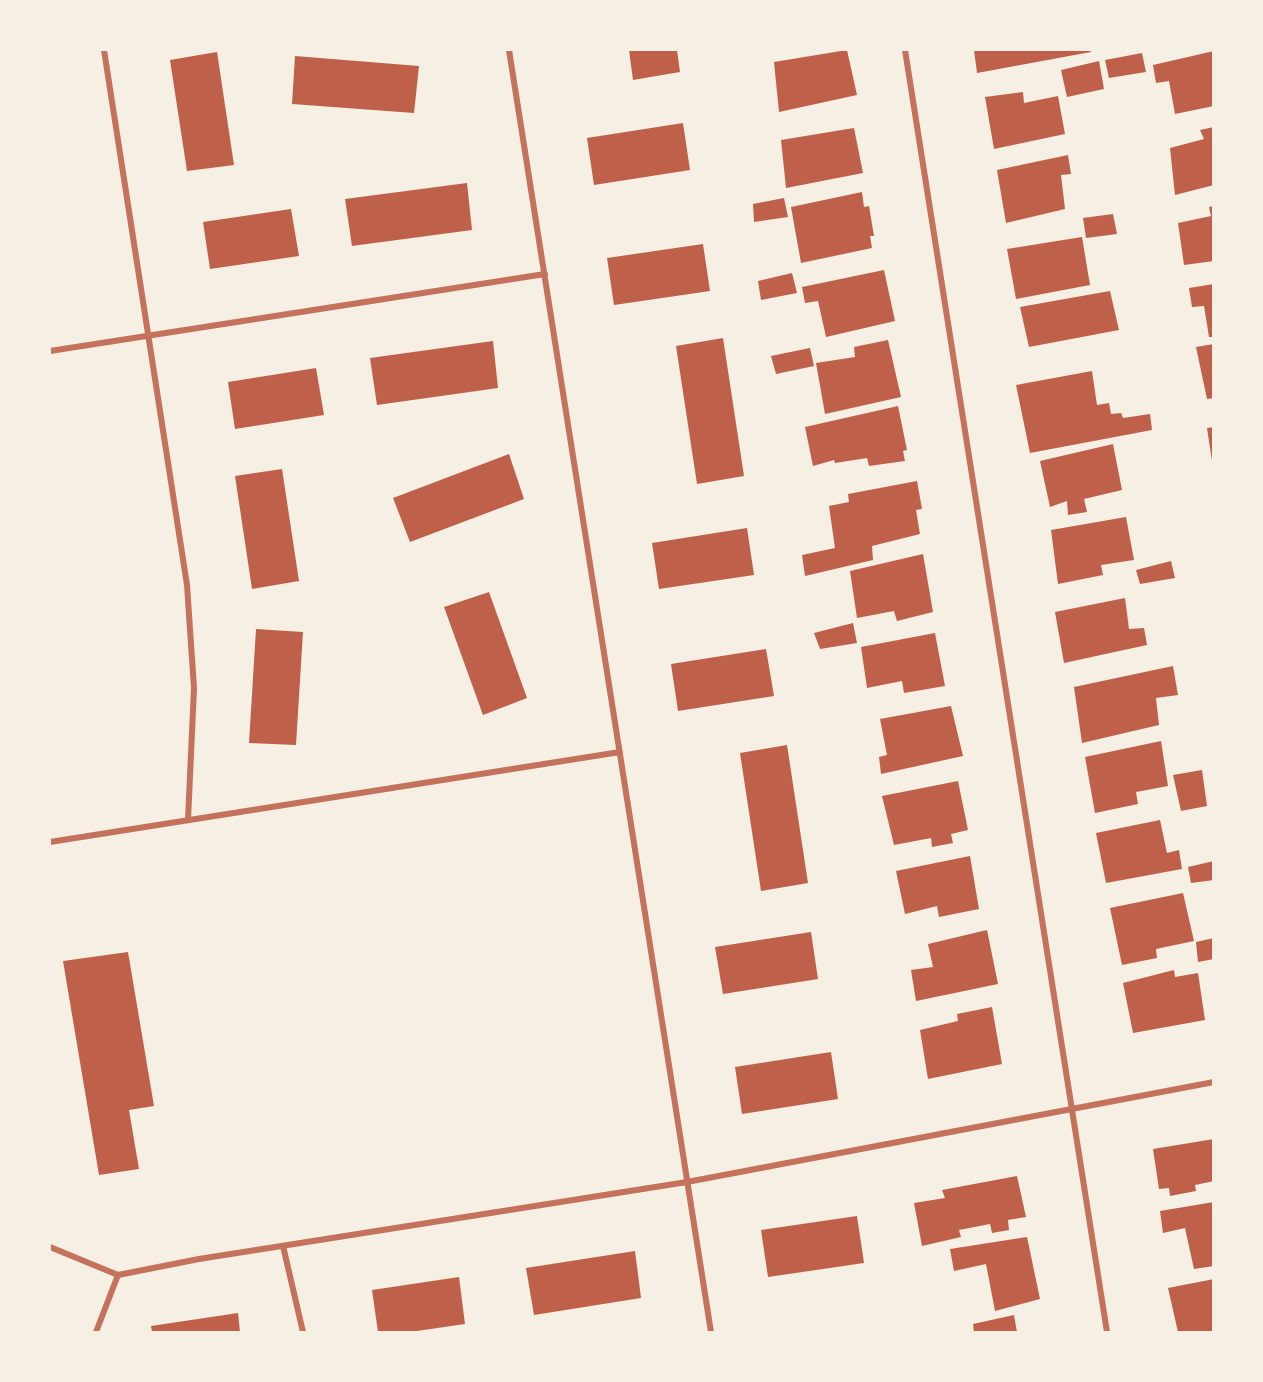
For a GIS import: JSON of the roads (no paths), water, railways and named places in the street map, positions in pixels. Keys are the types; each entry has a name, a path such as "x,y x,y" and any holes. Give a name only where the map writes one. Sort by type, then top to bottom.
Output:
{"street":[{"path":"104,50 187,585 194,688 188,820"},
{"path":"509,50 711,1332"},
{"path":"905,50 1107,1332"},
{"path":"50,351 545,274"},
{"path":"50,842 620,752"},
{"path":"50,1247 118,1275 283,1246 687,1182 1214,1082"},
{"path":"283,1246 303,1332"},
{"path":"96,1332 118,1275"}]}
